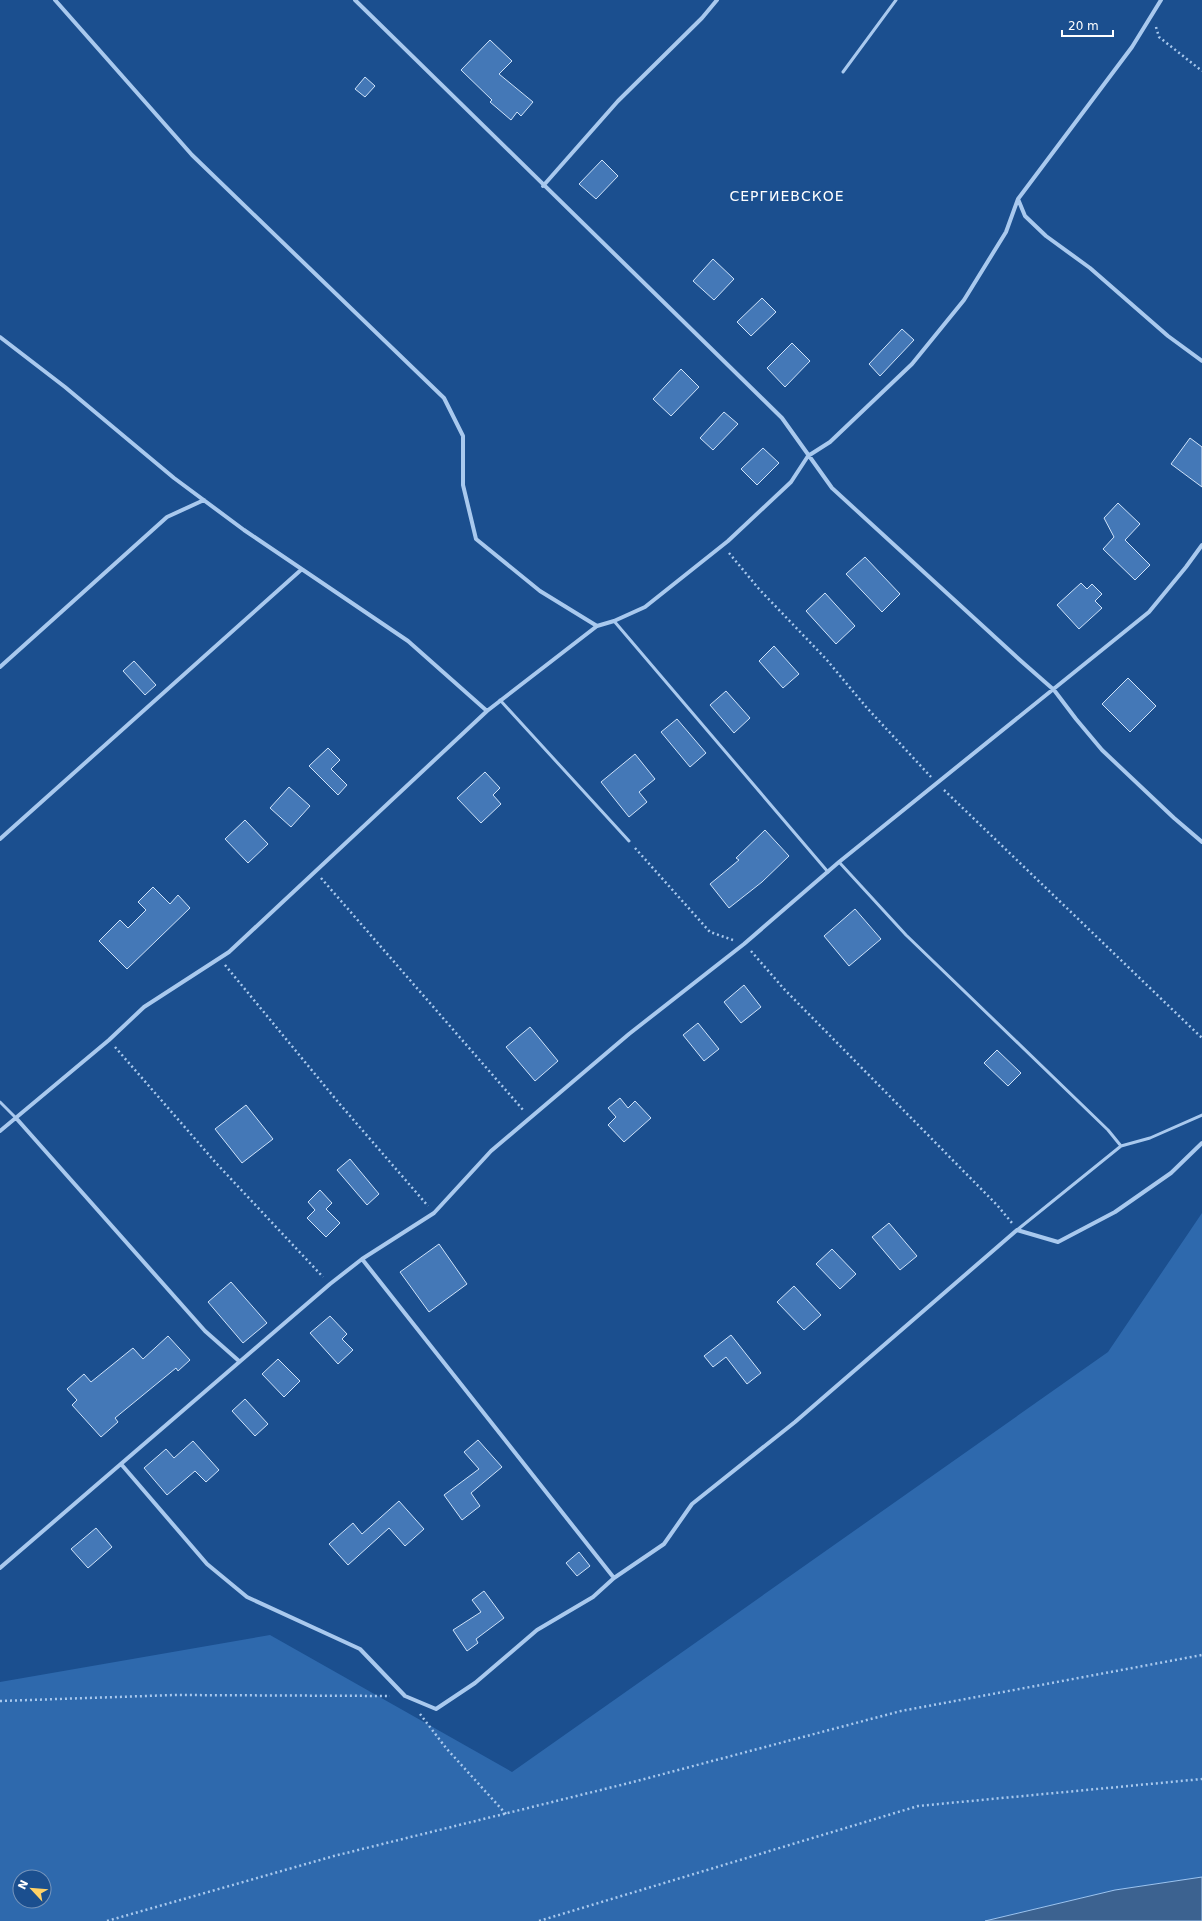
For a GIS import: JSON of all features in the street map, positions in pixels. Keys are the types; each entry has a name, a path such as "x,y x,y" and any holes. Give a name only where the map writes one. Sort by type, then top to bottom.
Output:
{"street":[{"path":"56,0 192,155 444,398 463,436 463,485 476,539 540,592 597,626"},
{"path":"355,0 543,186 782,418 832,488 1054,690 1102,750 1174,818 1202,842"},
{"path":"543,186 618,101 702,18 717,0"},
{"path":"0,1131 109,1040 144,1007 229,952 500,700 597,626 614,621 645,607 722,545 791,482 808,456 830,442 912,364 959,306 1006,232 1018,199 1132,47 1161,0"},
{"path":"1018,199 1025,216 1046,236 1090,268 1168,336 1202,361"},
{"path":"0,337 65,387 174,478 302,569 408,641 487,711"},
{"path":"0,668 167,517 204,500"},
{"path":"0,1568 330,1284 362,1259 434,1213 491,1151 629,1034 744,944 839,862 1149,612 1202,545"},
{"path":"0,839 302,569"},
{"path":"16,1118 206,1331 239,1361"},
{"path":"121,1464 207,1564 247,1597 360,1649 406,1696 436,1709 475,1683 537,1630 593,1597 614,1578 664,1544 692,1504 795,1422 1017,1230 1058,1242 1115,1212 1171,1173 1202,1143"},
{"path":"362,1259 614,1578"}],"lane":[{"path":"843,72 896,0"},
{"path":"614,621 828,872"},
{"path":"500,700 629,841"},
{"path":"839,862 906,935 1108,1130 1121,1146"},
{"path":"0,1102 16,1118"},
{"path":"1017,1230 1121,1146 1150,1138 1202,1115"}],"path":[{"path":"1151,15 1159,37 1202,71"},
{"path":"722,545 759,590 826,659 867,708 937,784 1202,1038"},
{"path":"629,841 710,932 744,944 784,989 997,1205 1017,1230"},
{"path":"315,872 530,1118"},
{"path":"220,958 308,1066 434,1213"},
{"path":"109,1040 216,1163 297,1251 330,1284"},
{"path":"107,1921 334,1856 633,1782 901,1711 1202,1654"},
{"path":"0,1701 175,1695 406,1696"},
{"path":"419,1713 446,1748 506,1814"},
{"path":"538,1921 918,1806 1202,1779"}],"shaded area":[{"path":"1202,1213 1202,1877 1115,1890 985,1921 0,1921 0,1682 270,1635 512,1772 1108,1352"},
{"path":"1202,1877 1202,1921 985,1921 1115,1890"}],"building":[{"path":"490,40 512,61 499,74 533,102 521,116 517,112 511,120 490,102 492,100 461,70"},
{"path":"365,77 375,86 365,97 355,89"},
{"path":"602,160 618,176 596,199 579,184"},
{"path":"713,259 734,279 714,300 693,281"},
{"path":"762,298 776,312 751,336 737,322"},
{"path":"902,329 914,340 880,376 869,364"},
{"path":"792,343 810,361 785,387 767,368"},
{"path":"681,369 699,387 671,416 653,399"},
{"path":"724,412 738,424 713,450 700,438"},
{"path":"1190,438 1202,447 1202,487 1171,464"},
{"path":"763,448 779,463 757,485 741,469"},
{"path":"1118,503 1140,524 1125,540 1150,565 1135,580 1103,549 1114,537 1104,518"},
{"path":"865,557 900,594 882,612 846,574"},
{"path":"1081,583 1087,589 1092,584 1102,594 1095,601 1102,608 1079,629 1057,605"},
{"path":"825,593 855,626 836,644 806,611"},
{"path":"774,646 799,674 783,688 759,661"},
{"path":"134,661 156,685 145,695 123,671"},
{"path":"1128,678 1156,706 1130,732 1102,704"},
{"path":"726,691 750,718 734,733 710,705"},
{"path":"677,719 706,753 690,767 661,732"},
{"path":"328,748 340,760 331,769 347,785 338,795 309,766"},
{"path":"635,754 655,779 639,792 647,802 629,817 601,782"},
{"path":"485,772 500,788 493,795 501,804 481,823 457,798"},
{"path":"289,787 310,806 291,827 270,808"},
{"path":"245,820 268,844 248,863 225,839"},
{"path":"765,830 789,856 762,882 729,908 710,884 739,860 736,858"},
{"path":"153,887 170,904 178,895 190,908 127,969 99,941 120,920 128,928 146,910 138,902"},
{"path":"855,909 881,939 849,966 824,936"},
{"path":"744,985 761,1007 741,1023 724,1002"},
{"path":"698,1023 719,1049 704,1061 683,1035"},
{"path":"530,1027 558,1061 535,1081 506,1047"},
{"path":"997,1050 1021,1073 1008,1086 984,1063"},
{"path":"620,1098 628,1108 635,1101 651,1118 624,1142 608,1125 616,1117 608,1108"},
{"path":"246,1105 273,1139 242,1163 215,1129"},
{"path":"350,1159 379,1194 367,1205 337,1170"},
{"path":"320,1190 332,1203 326,1209 340,1223 326,1237 307,1218 315,1210 308,1202"},
{"path":"889,1223 917,1256 900,1270 872,1237"},
{"path":"439,1244 467,1284 429,1312 400,1272"},
{"path":"832,1249 856,1274 840,1289 816,1264"},
{"path":"231,1282 267,1323 243,1343 208,1302"},
{"path":"794,1286 821,1315 804,1330 777,1302"},
{"path":"330,1316 347,1334 342,1339 353,1350 338,1364 310,1333"},
{"path":"731,1335 761,1373 747,1384 726,1357 713,1367 704,1356"},
{"path":"168,1336 190,1360 178,1371 176,1368 115,1418 118,1422 101,1437 72,1405 77,1400 67,1389 84,1374 91,1382 133,1348 143,1359"},
{"path":"278,1359 300,1381 284,1397 262,1374"},
{"path":"245,1399 268,1424 255,1436 232,1411"},
{"path":"478,1440 502,1467 471,1493 480,1506 462,1520 444,1495 479,1469 464,1452"},
{"path":"193,1441 219,1470 206,1482 195,1471 167,1495 144,1468 166,1449 174,1458"},
{"path":"399,1501 424,1529 405,1546 389,1528 348,1565 329,1544 353,1523 362,1534"},
{"path":"96,1528 112,1547 88,1568 71,1549"},
{"path":"579,1552 590,1566 577,1576 566,1563"},
{"path":"484,1591 504,1618 476,1639 478,1643 467,1651 453,1630 481,1612 472,1600"}],"district":[{"name":"СЕРГИЕВСКОЕ","path":"787,196"}]}
